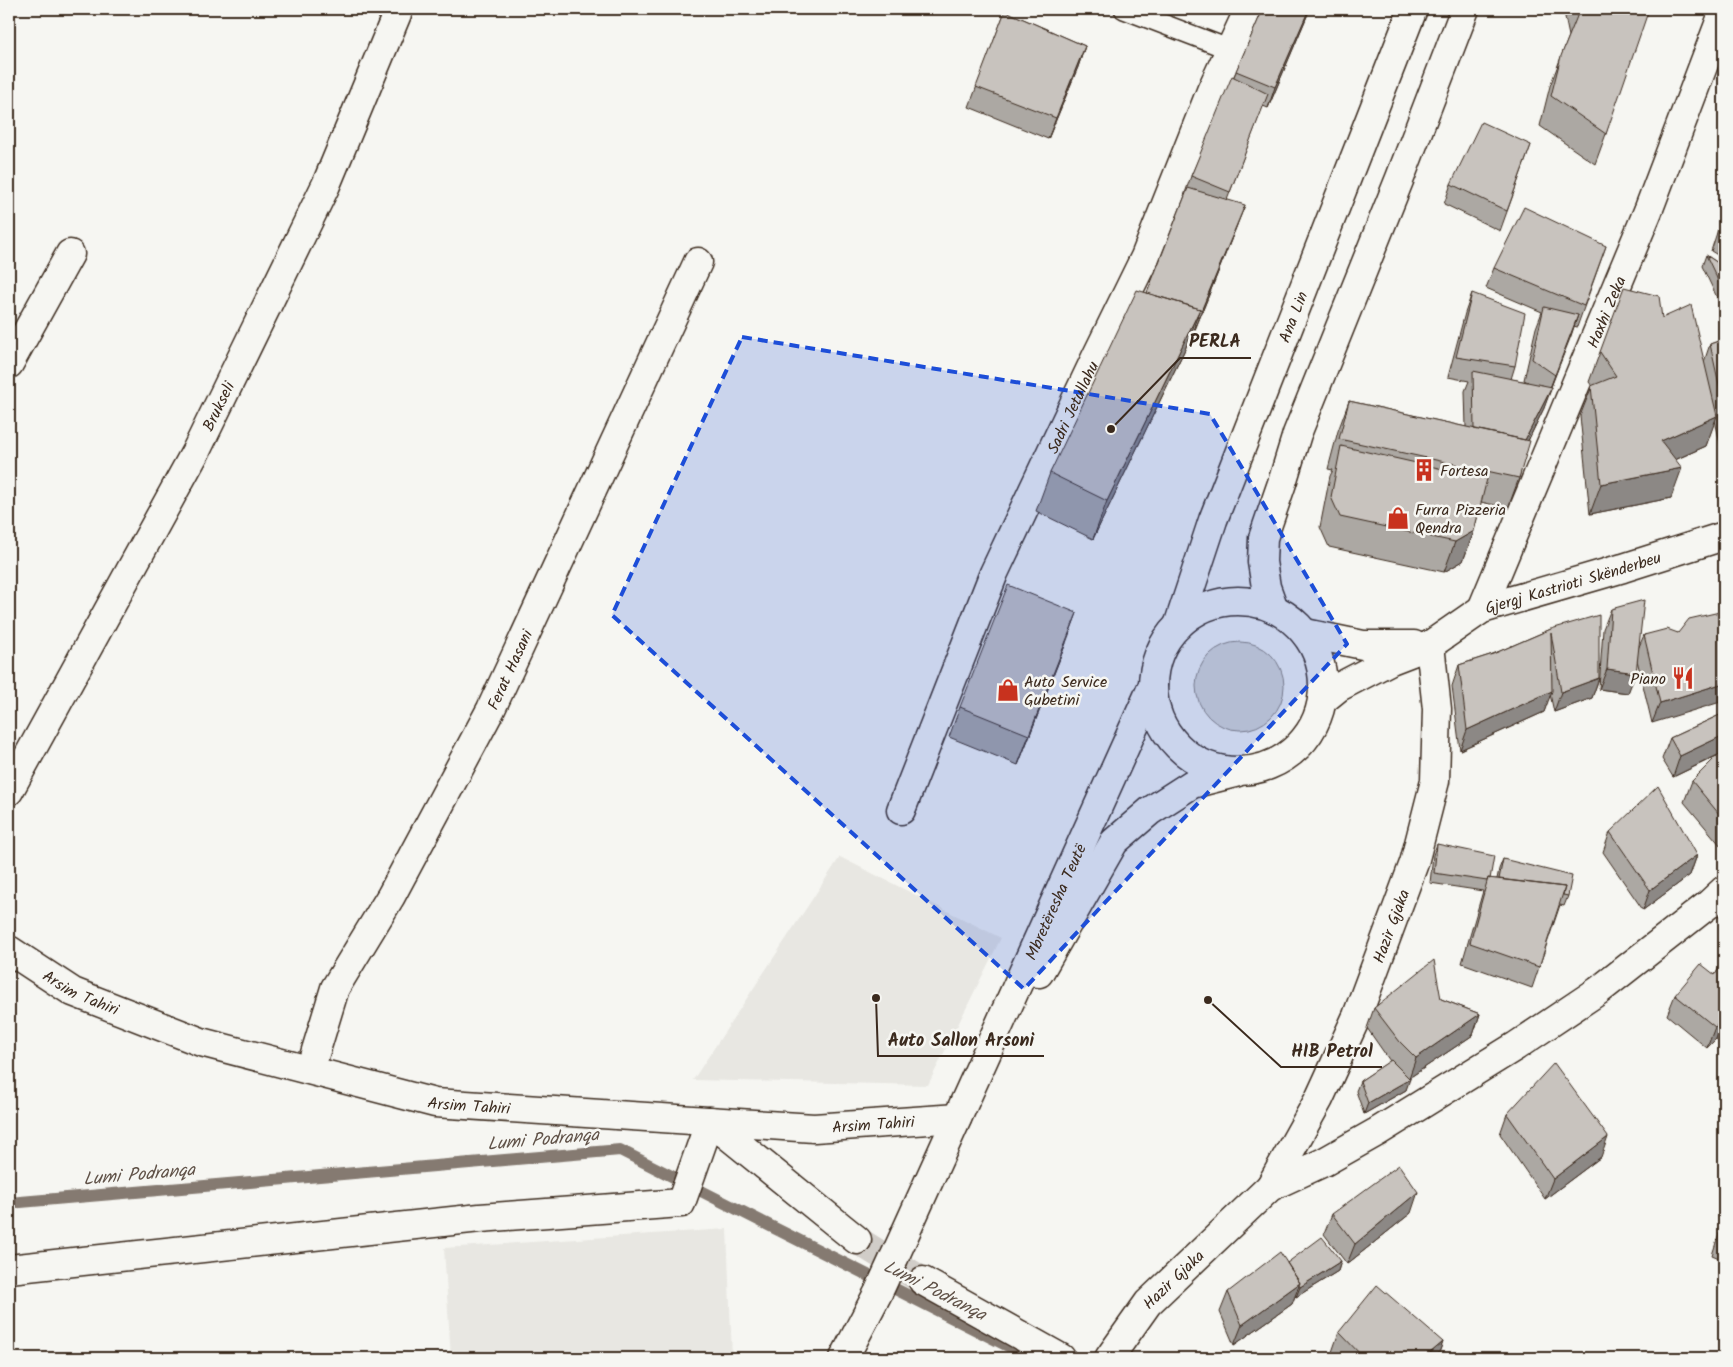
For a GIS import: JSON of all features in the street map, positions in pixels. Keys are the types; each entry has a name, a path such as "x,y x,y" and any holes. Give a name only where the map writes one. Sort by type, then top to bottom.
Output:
{"street":[{"name":"Brukseli","path":"9,791 196,451 326,185 399,9"},
{"name":"Sadri Jetullahu","path":"901,810 994,573 1145,257 1211,91 1249,9"},
{"name":"Ana Lin","path":"1178,626 1227,483 1413,9"},
{"path":"1274,609 1266,587 1262,562 1262,538 1282,483 1296,434 1400,178 1465,9"},
{"name":"Haxhi Zeka","path":"1482,608 1648,211 1724,11"},
{"path":"9,364 70,254"},
{"name":"Ferat Hasani","path":"310,1070 335,988 391,896 490,709 698,262"},
{"name":"Gjergj Kastrioti Skënderbeu","path":"1323,700 1339,687 1391,660 1430,645 1482,608 1623,568 1724,536"},
{"path":"1223,602 1257,603 1274,609 1291,619 1305,633 1315,648 1321,664 1324,682 1323,700 1318,719 1308,737 1294,752 1278,763 1260,770 1240,772 1220,770 1202,764 1185,754 1172,739 1162,723 1155,705 1153,685 1156,664 1164,643 1178,626 1192,615 1207,607 1223,602"},
{"path":"1305,633 1363,645 1430,645"},
{"name":"Hazir Gjaka","path":"1109,1358 1148,1303 1270,1187 1319,1099 1357,1016 1414,863 1435,780 1437,709 1430,645"},
{"name":"Mbretëresha Teutë","path":"844,1358 878,1293 1153,685"},
{"name":"Mbretëresha Teutë","path":"957,1118 1114,842 1150,811 1192,784 1240,772"},
{"name":"Hazir Gjaka","path":"1270,1187 1324,1162 1516,1046 1598,991 1709,904 1724,890"},
{"name":"Arsim Tahiri","path":"9,950 73,992 201,1042 435,1103 814,1128 957,1118"},
{"path":"9,1269 480,1218 681,1203 710,1121 857,1240"},
{"path":"923,1281 1061,1358"}],"lane":[{"path":"1124,9 1230,50"}],"highlighted area":[{"path":"742,337 1210,414 1347,644 1024,989 612,615"}],"shaded area":[{"path":"1240,642 1257,645 1265,649 1277,661 1281,669 1284,686 1281,703 1277,711 1265,723 1257,727 1240,730 1223,727 1215,723 1203,711 1199,703 1196,686 1199,669 1203,661 1215,649 1223,645"},
{"path":"840,857 1001,938 928,1085 693,1080"},
{"path":"727,1229 732,1358 451,1358 444,1248"}],"building":[{"path":"1263,9 1309,9 1275,87 1236,71"},
{"path":"1580,9 1638,9 1648,12 1606,134 1551,96 1561,56"},
{"path":"1005,11 1085,46 1056,118 976,87"},
{"path":"1232,76 1268,94 1230,192 1191,176"},
{"path":"1481,122 1531,145 1507,211 1451,184"},
{"path":"1188,188 1245,205 1199,316 1197,316 1200,309 1147,293"},
{"path":"1524,207 1606,246 1584,306 1494,268"},
{"path":"1724,213 1724,234 1718,231"},
{"path":"1706,255 1724,267 1724,293"},
{"path":"1624,287 1659,296 1662,318 1691,305 1717,416 1661,441 1682,468 1601,484 1591,386 1616,376 1600,352"},
{"path":"1137,290 1200,309 1107,501 1050,473"},
{"path":"1472,293 1525,313 1515,366 1456,357"},
{"path":"1544,307 1578,315 1555,375 1532,359"},
{"path":"1724,339 1724,407 1710,344"},
{"path":"1473,371 1552,387 1525,440 1474,429"},
{"path":"1349,401 1530,441 1519,478 1339,439"},
{"path":"1341,446 1487,479 1474,531 1455,542 1340,517 1331,497"},
{"name":"Auto Service Gubetini","path":"1008,585 1077,613 1029,735 960,707"},
{"path":"1644,600 1636,673 1607,669 1611,609"},
{"name":"Piano","path":"1724,611 1724,683 1660,703 1644,635 1667,629 1678,633 1689,619"},
{"path":"1599,615 1599,678 1561,692 1551,633 1552,691 1467,730 1459,665 1493,654 1551,629"},
{"path":"1724,713 1724,735 1680,756 1670,738"},
{"path":"1724,749 1724,820 1692,781"},
{"path":"1658,786 1697,855 1650,890 1610,832"},
{"path":"1437,844 1494,856 1490,879 1488,878 1487,881 1434,873"},
{"path":"1503,859 1572,876 1568,896 1563,895 1565,887 1499,879"},
{"path":"1488,878 1565,887 1539,967 1470,943"},
{"path":"1434,960 1441,999 1480,1014 1416,1058 1400,1042 1374,1008"},
{"path":"1724,960 1724,1019 1715,1027 1675,995 1701,964 1715,975"},
{"path":"1391,1060 1410,1079 1368,1103 1360,1081"},
{"path":"1554,1063 1608,1137 1553,1179 1507,1114"},
{"path":"1399,1165 1418,1192 1355,1244 1332,1214"},
{"path":"1724,1221 1724,1236 1720,1234"},
{"path":"1322,1237 1341,1261 1300,1287 1300,1283 1287,1263"},
{"path":"1280,1252 1300,1283 1242,1325 1228,1292"},
{"path":"1377,1285 1443,1342 1424,1358 1364,1358 1339,1332"}],"waterway":[{"name":"Lumi Podranqa","path":"9,1203 620,1150 1032,1358"}],"tunnel":[{"path":"857,1240 923,1281"}],"place":[{"name":"PERLA","path":"1111,429"},
{"name":"Fortesa","path":"1424,470"},
{"name":"Furra Pizzeria Qendra","path":"1398,518"},
{"name":"Piano","path":"1683,678"},
{"name":"Auto Service Gubetini","path":"1008,690"},
{"name":"Auto Sallon Arsoni","path":"876,998"},
{"name":"HIB Petrol","path":"1208,1000"}]}
